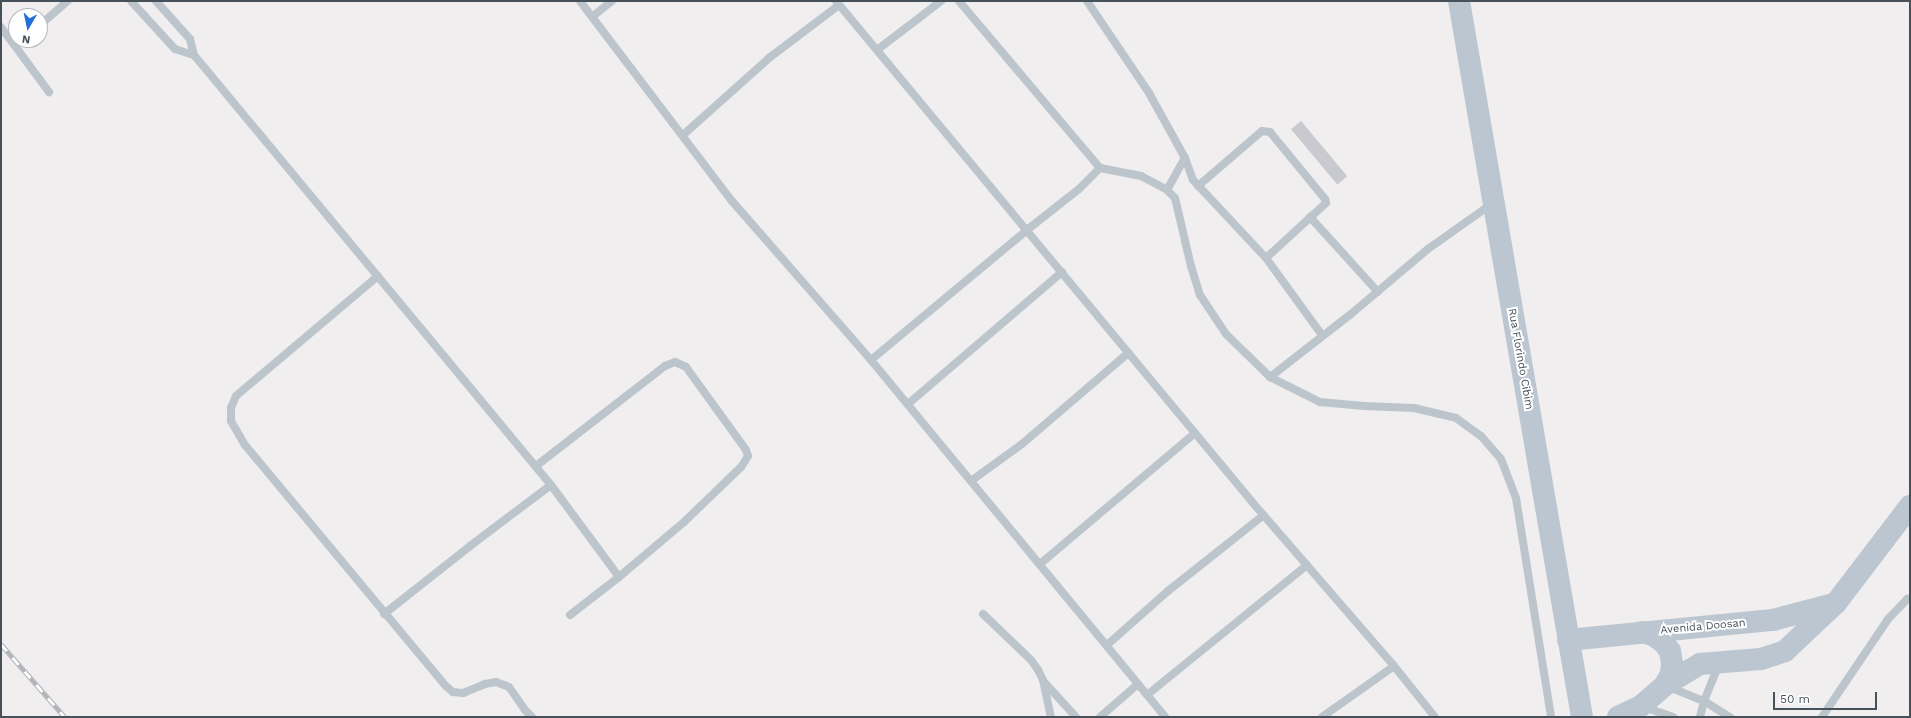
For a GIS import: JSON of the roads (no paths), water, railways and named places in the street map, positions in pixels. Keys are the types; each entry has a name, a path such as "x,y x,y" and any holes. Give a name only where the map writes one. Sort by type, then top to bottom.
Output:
{"street":[{"name":"Rua Florindo Cibim","path":"1459,1 1582,717"},
{"path":"1618,717 1641,706 1665,685 1700,664 1720,661 1761,659 1785,651 1836,603 1910,506"},
{"name":"Avenida Doosan","path":"1568,640 1773,620 1836,603"},
{"path":"1773,620 1781,623 1789,632 1789,644 1785,651"},
{"path":"1642,632 1653,635 1663,642 1670,652 1672,663 1671,674 1665,685"}],"lane":[{"path":"131,1 175,49 194,55"},
{"path":"156,1 190,39 194,55 536,466 619,577"},
{"path":"580,1 731,200 908,404 1165,717"},
{"path":"592,17 612,1"},
{"path":"877,50 941,1"},
{"path":"959,1 1100,168 1141,176 1167,190 1175,198 1191,266 1200,295 1226,334 1270,376 1320,402 1414,408 1456,418 1481,436 1501,459 1516,498 1552,717"},
{"path":"1087,1 1149,93 1185,158 1193,180 1266,258 1322,335"},
{"path":"48,17 64,2"},
{"path":"683,136 769,58 838,3 1195,433 1394,666 1434,717"},
{"path":"1,27 8,37"},
{"path":"16,48 49,92"},
{"path":"1198,186 1262,131 1270,132 1325,199 1324,206 1266,258"},
{"path":"1167,190 1185,158"},
{"path":"871,360 1027,230 1079,189 1100,168"},
{"path":"1270,376 1351,314 1428,249 1493,203"},
{"path":"1310,217 1378,292"},
{"path":"908,404 1062,272"},
{"path":"378,276 236,396 231,408 231,421 245,445 384,614 446,686 453,692 463,693 485,684 496,682 509,687 525,710 532,717"},
{"path":"971,481 1022,444 1128,353"},
{"path":"536,466 665,366 675,362 686,367 746,450 747,460 684,522 619,577 570,614"},
{"path":"1040,564 1195,433"},
{"path":"384,614 470,546 551,485"},
{"path":"1107,645 1168,591 1264,515"},
{"path":"1147,695 1307,565"},
{"path":"1822,717 1888,619 1907,599 1910,599"},
{"path":"983,614 1031,660 1042,680 1076,717"},
{"path":"1700,717 1704,701 1720,661"},
{"path":"1322,717 1394,666"},
{"path":"1042,680 1051,717"},
{"path":"1100,717 1138,684"},
{"path":"1665,685 1704,701 1730,717"},
{"path":"1641,706 1673,717"}],"railway":[{"path":"1,644 65,717"}]}
